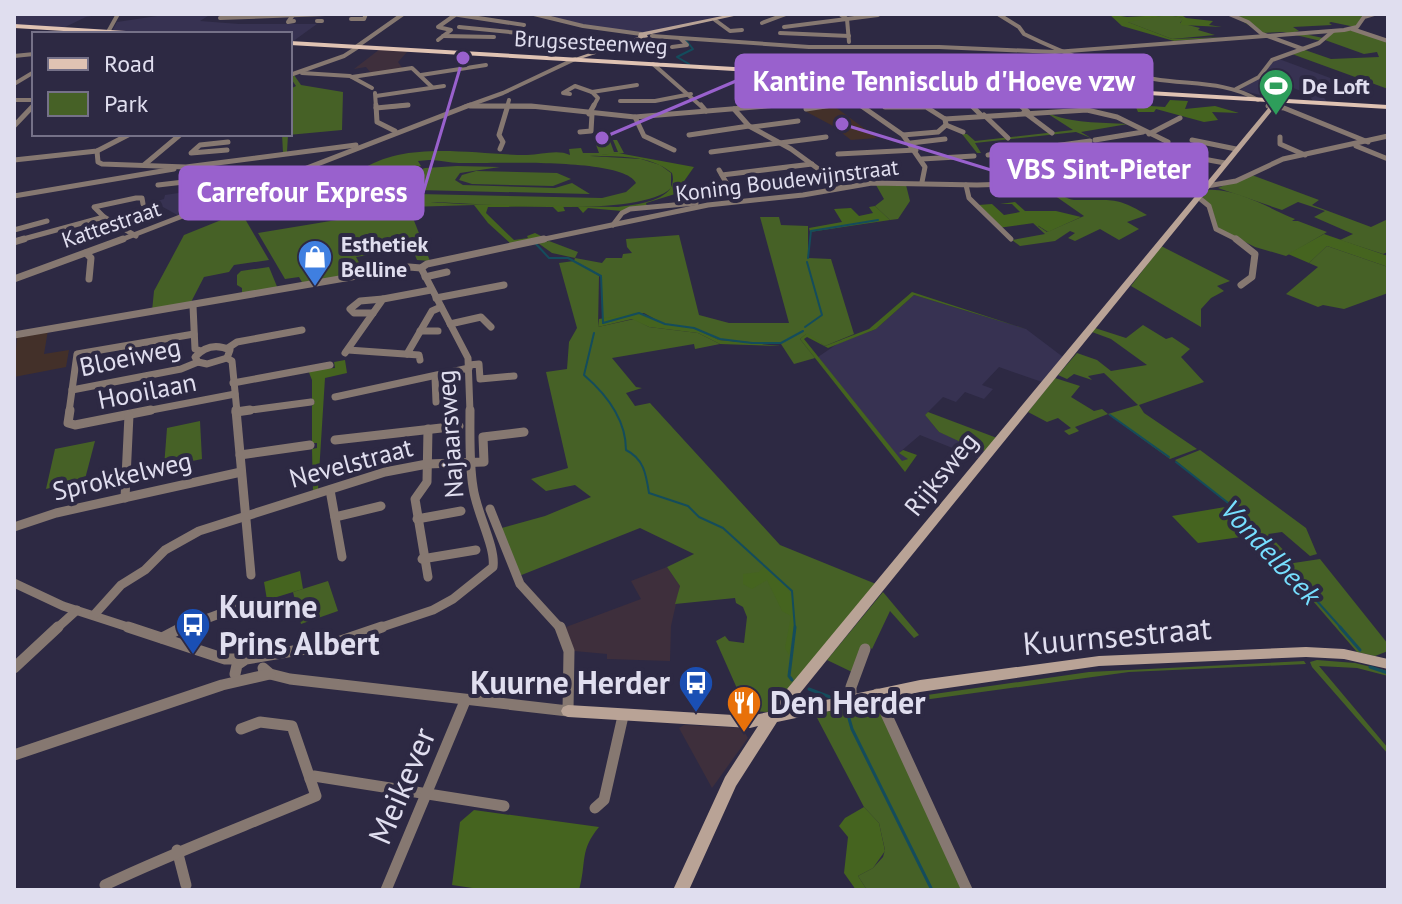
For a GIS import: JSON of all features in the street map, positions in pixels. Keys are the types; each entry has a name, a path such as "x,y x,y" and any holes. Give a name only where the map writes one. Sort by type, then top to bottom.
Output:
{"main road":[{"path":"575,59 641,36 740,14"},
{"path":"14,26 95,32"},
{"name":"Brugsesteenweg","path":"292,43 1258,100 1270,104 1388,107"},
{"name":"Rijksweg","path":"681,890 730,782 771,719 1201,193 1270,104"},
{"name":"Kuurnsestraat","path":"568,711 750,722 877,694 1099,661 1319,652 1388,664"},
{"path":"796,690 801,701 812,709"}],"street":[{"path":"109,32 118,14"},
{"path":"220,18 300,14 323,18"},
{"path":"292,74 328,62 357,47 403,14"},
{"path":"524,25 454,14 438,27 451,29 441,38 539,35 534,40"},
{"path":"534,14 573,28 641,36"},
{"path":"762,23 786,14"},
{"path":"840,14 847,19 850,48"},
{"path":"998,14 1024,34 1057,51 1145,77 1236,89 1258,100"},
{"path":"1229,14 1246,21 1261,34 1303,49"},
{"path":"1354,14 1365,17"},
{"path":"1352,29 1365,17 1374,14"},
{"path":"293,15 288,22 294,21"},
{"path":"254,23 257,16"},
{"path":"351,19 366,17"},
{"path":"798,17 812,22"},
{"path":"784,27 879,18"},
{"path":"715,20 728,30"},
{"path":"498,37 515,24"},
{"path":"459,27 498,37"},
{"path":"652,35 835,48 939,47 1057,51 1352,29 1388,41"},
{"path":"1236,89 1259,77 1272,60 1319,43 1333,31"},
{"path":"477,36 486,32"},
{"path":"780,33 849,36"},
{"path":"672,47 687,45 681,37"},
{"path":"835,48 835,57"},
{"name":"Kattestraat","path":"14,279 227,201 396,131 469,105 575,59"},
{"path":"864,60 890,78"},
{"path":"320,74 331,64 328,62"},
{"path":"421,75 486,65"},
{"path":"656,65 706,111"},
{"path":"352,77 410,68 432,87"},
{"path":"302,73 365,81 376,96 379,125 396,131"},
{"path":"827,74 828,82 911,143 925,167 922,182"},
{"path":"570,94 563,93 583,82"},
{"path":"592,92 637,85"},
{"path":"376,96 444,86"},
{"path":"575,86 592,92 598,98 591,114 591,131 580,132"},
{"path":"767,106 773,88 838,89"},
{"path":"469,105 509,104 635,117 778,105 782,89"},
{"path":"620,101 655,101 691,94"},
{"path":"892,98 894,106"},
{"path":"965,99 1008,138"},
{"path":"1015,100 1052,133"},
{"path":"806,109 856,101"},
{"path":"500,149 503,142 499,135 509,104"},
{"path":"1270,104 1369,142"},
{"path":"14,126 32,105"},
{"path":"376,108 408,105"},
{"path":"885,107 931,108 960,131 903,135"},
{"path":"734,109 750,126 782,144 843,187"},
{"path":"940,131 946,122 983,116 1091,111 1117,117 1168,142"},
{"path":"14,116 23,115"},
{"path":"635,117 644,136 674,150"},
{"path":"988,155 1147,133 1180,118"},
{"path":"689,135 798,121"},
{"path":"14,160 97,151 126,136"},
{"path":"144,165 179,136"},
{"path":"226,161 228,136"},
{"path":"1241,285 1253,275 1255,252 1216,229 1201,193 1283,160 1388,136"},
{"path":"711,152 826,137"},
{"path":"1280,137 1280,144 1306,155"},
{"path":"911,143 945,139"},
{"path":"1192,140 1236,149"},
{"path":"227,150 191,153 200,145 228,142"},
{"path":"14,196 226,161 362,146"},
{"path":"1355,146 1388,159"},
{"path":"1044,148 1088,172 1095,183"},
{"path":"838,154 874,156 916,150"},
{"path":"97,151 100,163 186,167"},
{"path":"1099,152 1129,172"},
{"path":"1176,154 1225,163"},
{"path":"922,159 974,156"},
{"path":"727,184 721,172 812,164"},
{"path":"1088,172 1122,167"},
{"path":"207,178 218,197 227,201"},
{"path":"158,185 184,182 185,187 207,178 240,179"},
{"name":"Koning Boudewijnstraat","path":"424,266 708,205 803,195 843,187 922,182 966,185 1095,183 1201,193"},
{"path":"966,185 969,198 1011,239"},
{"path":"136,236 104,217 94,207 140,197 143,204"},
{"name":"Koning Boudewijnstraat","path":"613,225 622,213 630,209 705,202"},
{"path":"14,242 104,217"},
{"path":"14,230 47,221"},
{"path":"35,225 45,234"},
{"path":"86,253 91,258 89,279"},
{"path":"14,335 424,266"},
{"name":"Najaarsweg","path":"259,664 281,651 329,645 433,610 486,576 496,559 480,521 472,485 467,353 431,290 424,266"},
{"path":"425,277 447,272"},
{"path":"436,298 504,285"},
{"path":"373,313 354,313 350,309 360,301 431,290"},
{"name":"Najaarsweg","path":"383,299 347,352 419,355 420,360"},
{"path":"193,306 195,349 201,351"},
{"name":"Najaarsweg","path":"407,354 432,311 441,307"},
{"path":"450,324 487,316 491,327"},
{"path":"198,362 195,357 201,351 215,346 228,348 237,342 302,330"},
{"path":"420,331 438,331"},
{"path":"72,390 77,354 194,334"},
{"path":"228,348 227,358 232,361 251,575"},
{"name":"Bloeiweg","path":"72,390 227,358"},
{"path":"335,397 435,377 479,364 480,379 514,376"},
{"path":"233,383 330,365"},
{"path":"435,377 436,402"},
{"name":"Hooilaan","path":"72,390 68,423 75,425 235,394"},
{"path":"236,412 311,402"},
{"path":"125,498 129,415"},
{"path":"335,440 459,426"},
{"path":"428,429 427,482 415,499 422,559 428,577"},
{"path":"471,464 484,462 483,437 524,432"},
{"path":"240,455 310,445"},
{"name":"Nevelstraat","path":"94,615 121,585 145,570 172,544 199,531 385,472 427,464 471,464"},
{"name":"Sprokkelweg","path":"14,527 241,472"},
{"path":"330,490 342,557"},
{"path":"335,517 381,506"},
{"path":"14,583 40,597 225,659 465,701 568,711 569,651 564,632 520,584 490,509"},
{"path":"417,519 461,511"},
{"path":"422,559 476,550"},
{"path":"162,638 193,622 246,604"},
{"path":"14,668 77,610"},
{"path":"851,700 851,687 865,649"},
{"path":"225,659 242,674"},
{"path":"14,755 222,685 259,664"},
{"path":"242,674 259,664"},
{"path":"877,694 967,890"},
{"name":"Meikever","path":"386,890 465,701"},
{"path":"595,808 604,800 623,716"},
{"path":"105,885 177,850 199,845 316,796 292,726 260,722 241,729"},
{"path":"310,779 314,776 504,806"},
{"path":"177,850 186,885"}],"shaded area":[{"path":"14,14 103,14 86,17 63,28 14,25"},
{"path":"146,14 211,14 200,21 239,24 317,24 292,42 292,32 112,31 117,22 157,16"},
{"path":"537,14 736,14 641,34 602,29"},
{"path":"380,49 408,51 398,62 403,69 371,73 366,67 354,69"},
{"path":"1279,59 1368,92 1322,95 1327,102 1313,101 1308,94 1291,87 1278,91 1283,93 1264,96 1240,90"},
{"path":"834,106 877,138 851,140 805,111"},
{"path":"205,189 222,202 181,217 154,202 164,199 165,195"},
{"path":"914,295 1026,329 1063,357 1042,382 999,367 982,385 993,389 984,399 965,392 956,402 943,397 925,415 939,432 987,451 980,459 920,435 900,452 909,459 902,462 818,357 837,344 876,329"},
{"path":"48,330 44,354 69,350 66,367 14,377 17,336"},
{"path":"667,567 680,586 671,626 670,661 607,659 607,654 574,651 566,627 641,599 631,581"},
{"path":"684,725 742,728 748,738 712,788 679,728"}],"green space":[{"path":"1109,14 1127,17 1180,14 1186,18 1213,21 1209,25 1222,27 1182,25 1183,18 1168,15 1128,22 1172,39 1223,37 1174,41 1122,26"},
{"path":"1231,14 1363,16 1355,27 1331,22 1332,25 1293,27 1299,31 1295,32 1323,38 1321,41 1283,32 1261,33"},
{"path":"1168,15 1184,18 1180,23 1215,35 1172,39 1125,21"},
{"path":"1350,30 1388,41 1388,89 1292,54 1305,50 1331,59 1379,57 1377,52 1364,54 1325,40 1333,32"},
{"path":"292,76 301,85 343,92 342,130 292,135 292,88 296,86"},
{"path":"1170,100 1188,101 1185,109 1215,106 1239,113 1212,112 1218,120 1204,122 1156,109 1154,112 1138,112 1135,105 1165,107"},
{"path":"1045,112 1076,121 1128,124 1081,132 1091,138 1076,132 975,143 981,153 977,153 962,134 975,141 1073,130"},
{"path":"282,136 288,136 287,152 283,153"},
{"path":"613,140 617,140 624,153 590,156 641,159 660,165 671,173 671,188 654,198 594,206 430,202 475,205 408,207 414,202 372,198 354,184 360,171 378,161 419,152 527,155 560,152 570,155 569,149 581,148 583,153 599,153 595,142 610,141 614,152 618,152","holes":["418,161 583,166 626,175 636,183 626,192 602,198 418,194 391,190 392,180 398,174 421,166"]},
{"path":"1133,144 1177,167 1173,172 1207,180 1168,172 1155,175 1120,152 1126,150 1121,147"},
{"path":"618,153 694,167 675,194 646,203 647,206 622,211 588,208 583,213 578,207 563,206 565,211 558,212 552,206 488,207 486,213 514,240 528,238 535,233 543,237 511,244 474,205 406,203 618,207 655,199 670,189 672,173 653,162 590,156"},
{"path":"500,167 460,173 455,180 463,185 555,188 572,183 590,194 417,190 399,183 402,176 425,168"},
{"path":"476,171 557,173 571,179 553,186 472,184 459,180 462,175"},
{"path":"1249,174 1319,200 1312,205 1371,227 1388,219 1388,252 1383,254 1340,240 1353,234 1314,217 1325,211 1298,202 1282,210 1218,188"},
{"path":"876,185 906,185 910,201 898,219 890,220 875,206 884,199"},
{"path":"1208,190 1231,192 1295,219 1292,221 1327,232 1286,256 1255,247 1217,228 1213,212 1202,197"},
{"path":"1051,193 1074,200 1119,202 1147,215 1127,222 1139,229 1119,240 1100,229 1075,241 1068,238 1075,233 1070,231 1055,241 1020,246 1012,240 1045,234 1033,223 1036,223 1033,216 1048,219 1038,226 1047,232 1084,216"},
{"path":"1015,202 1025,211 1056,211 1081,217 1048,232 1034,223 998,228 978,205 992,204 1004,215 1020,212 1012,204 1000,204"},
{"path":"875,206 890,220 810,232 809,228 842,222 834,209 851,208 859,216 873,213 869,207"},
{"path":"409,208 430,261 417,260 412,248 356,257 365,273 303,284 299,277 285,279 258,233"},
{"path":"241,212 269,260 234,265 229,272 204,277 190,304 152,311 154,291 184,235"},
{"path":"760,217 779,217 781,225 808,226 808,258 831,259 854,334 825,346 806,334 800,339 815,358 794,364 781,344 719,340 693,328 664,324 644,313 602,319 602,276 575,261 599,276 598,327 634,319 649,327 698,333 720,344 695,349 694,344 612,358 636,387 642,388 626,393 635,406 650,403 780,545 876,584 769,712 747,711 716,641 725,636 729,641 744,643 747,617 743,607 736,603 735,598 675,604 680,586 667,567 694,554 640,528 519,576 498,529 545,516 591,497 575,485 546,491 531,479 568,468 546,372 567,369 569,342 577,328 559,263 574,261 575,258 602,263 606,258 622,258 623,254 632,253 626,239 679,235 699,315 729,323 789,323"},
{"path":"1324,234 1388,256 1388,267 1327,246 1309,263 1288,254"},
{"path":"549,241 578,252 575,258 552,253 538,243"},
{"path":"1161,246 1230,281 1217,286 1224,291 1211,298 1201,309 1201,327 1131,286"},
{"path":"1327,246 1388,267 1388,293 1344,309 1318,307 1286,294 1318,267 1309,263"},
{"path":"269,267 278,289 242,295 242,288 237,285 237,275 241,271"},
{"path":"912,292 1026,329 914,295 876,329 828,348 807,337 804,339 902,461 908,459 899,453 903,450 917,455 905,472 800,339 807,333 825,346 869,329"},
{"path":"639,312 664,324 693,328 719,340 781,346 720,344 698,333 649,327 632,319 598,327 599,319"},
{"path":"1143,325 1166,339 1172,337 1190,349 1181,357 1204,382 1139,405 1144,413 1197,449 1170,459 1108,414 1138,405 1104,373 1088,376 1092,380 1074,374 1067,379 1058,375 1077,353 1097,360 1111,371 1147,365 1111,339 1092,332 1095,328 1126,338"},
{"path":"345,360 347,373 325,378 318,489 313,492 312,449 317,448 317,443 312,443 312,406 315,402 312,401 312,380 308,370 335,368 334,362"},
{"path":"1055,378 1080,386 1071,397 1094,411 1102,409 1108,414 1075,427 1079,431 1069,435 1064,431 1071,428 1058,418 1047,422 1028,412"},
{"path":"928,412 997,438 987,451 978,450 939,432 925,415"},
{"path":"200,421 202,459 164,467 167,428"},
{"path":"95,441 85,479 46,489 55,449"},
{"path":"1200,450 1306,528 1317,554 1310,556 1282,532 1268,534 1291,558 1287,564 1320,559 1388,644 1388,651 1375,656 1357,652 1231,506 1175,460"},
{"path":"1231,506 1255,535 1198,543 1172,516"},
{"path":"763,567 776,575 791,594 794,628 789,655 785,648 791,616 782,611 767,580 752,589 743,584 743,574 759,572"},
{"path":"300,571 303,589 267,600 264,582"},
{"path":"328,581 338,611 301,624 293,592"},
{"path":"883,592 919,635 914,638 890,611 872,649 869,647 852,672 827,660"},
{"path":"1304,661 1306,664 1129,672 894,704 892,700 1089,672"},
{"path":"1310,662 1355,663 1388,671 1388,676 1357,668 1319,666 1388,748 1388,754 1312,667"},
{"path":"877,702 963,890 867,890 858,876 873,868 883,857 885,850 879,823 864,807 815,714"},
{"path":"864,807 879,823 885,851 873,868 858,876 867,890 856,890 844,873 848,837 839,826 845,818"},
{"path":"474,810 599,827 586,850 579,890 486,890 452,885 460,822"}],"waterway":[{"path":"685,39 693,49 677,57 689,64"},
{"path":"808,258 811,231 878,220"},
{"path":"536,244 549,258 568,258 601,276 603,323 639,313 665,324 694,328 720,339 752,343 781,343 803,331"},
{"path":"805,327 822,315 807,262"},
{"path":"594,333 584,375 619,418 626,450 640,463 649,493 688,506 699,517 723,528 792,591 795,628"},
{"name":"Vondelbeek","path":"1110,415 1169,457"},
{"name":"Vondelbeek","path":"1176,462 1232,506 1342,629"},
{"name":"Vondelbeek","path":"1340,627 1360,650"},
{"path":"792,680 789,676 795,628"},
{"name":"Vondelbeek","path":"1370,667 1388,673"},
{"path":"809,689 830,697"},
{"path":"846,708 852,729 932,890"}],"place":[{"name":"Carrefour Express","path":"463,58"},
{"name":"De Loft","path":"1276,117"},
{"name":"VBS Sint-Pieter","path":"842,124"},
{"name":"Kantine Tennisclub d'Hoeve vzw","path":"602,138"},
{"name":"Esthetiek Belline","path":"315,288"},
{"name":"Kuurne Prins Albert","path":"193,656"},
{"name":"Kuurne Herder","path":"696,714"},
{"name":"Den Herder","path":"744,734"}]}
